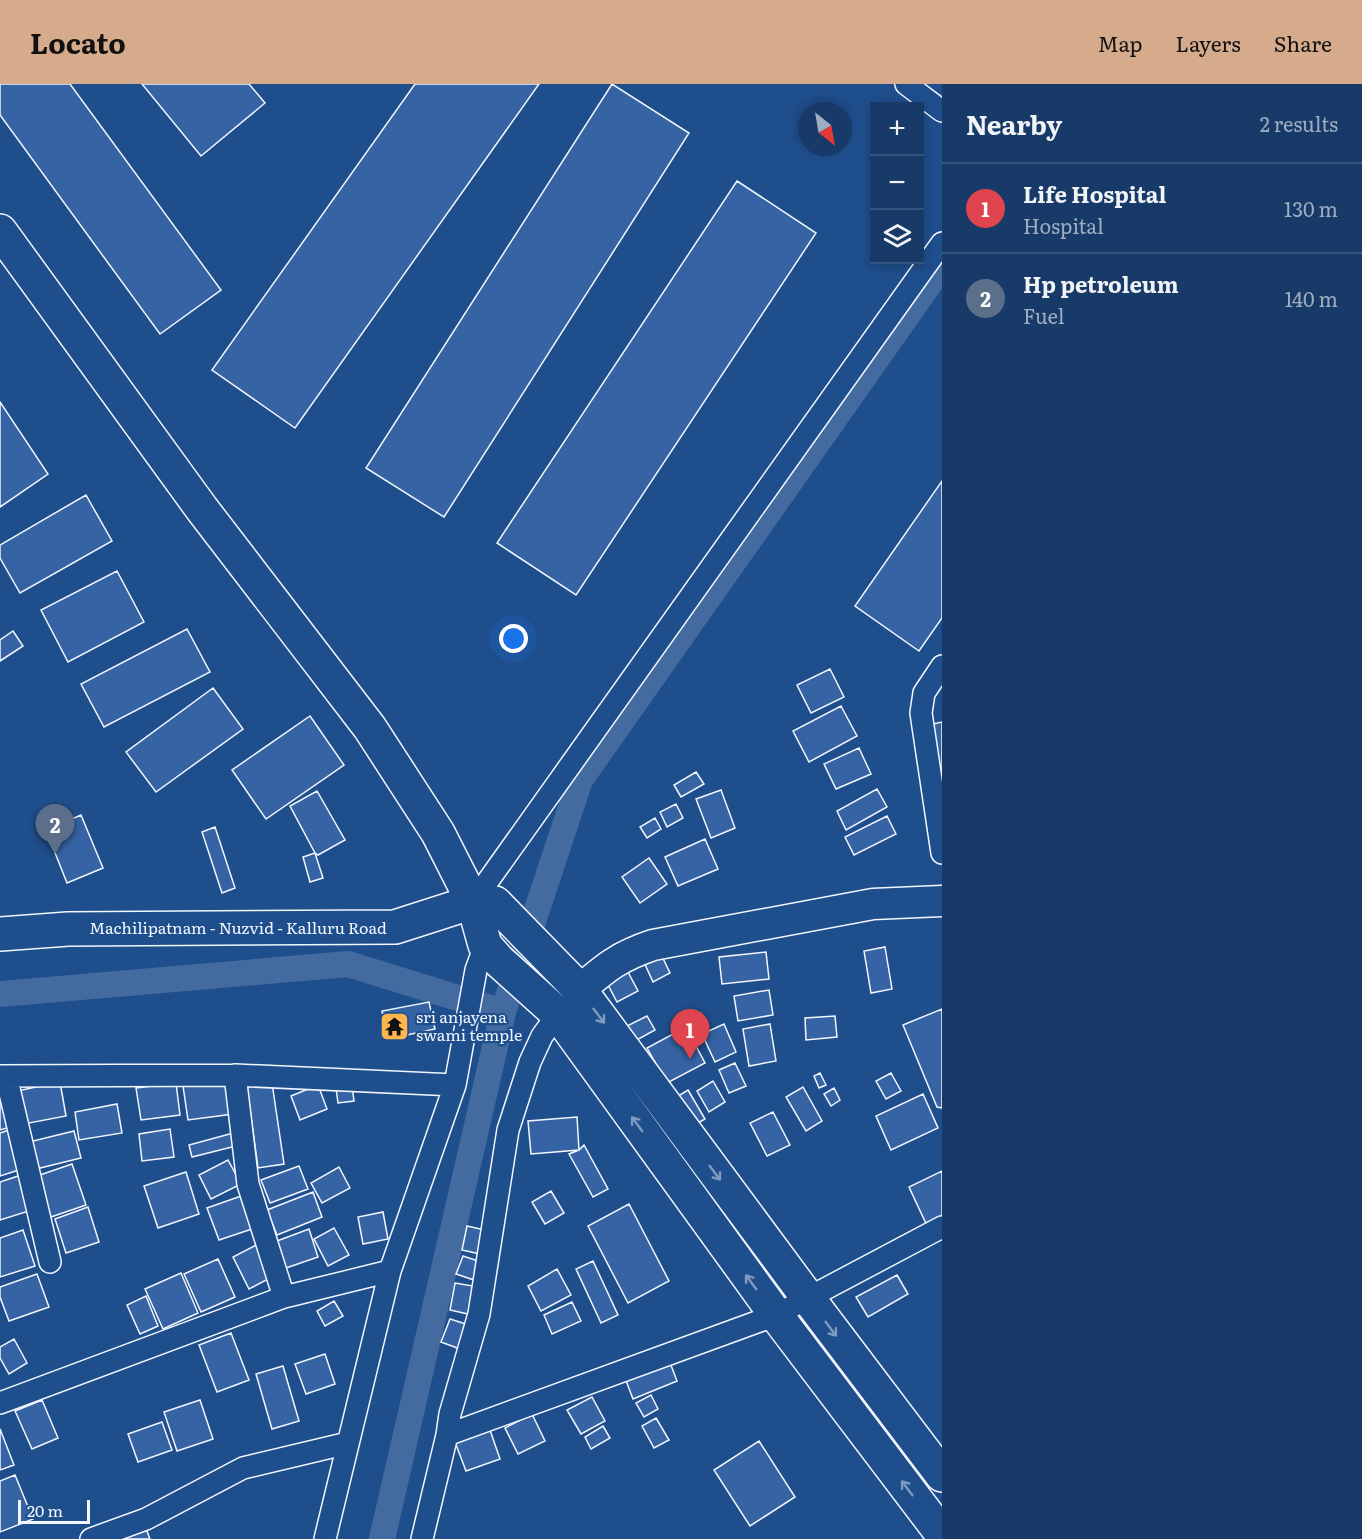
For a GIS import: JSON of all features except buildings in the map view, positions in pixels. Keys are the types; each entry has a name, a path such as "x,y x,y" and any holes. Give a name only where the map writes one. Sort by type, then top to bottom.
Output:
{"highway":[{"path":"0,231 202,509 370,728 438,833 473,902 487,959 548,1005 776,1315 942,1534"},
{"path":"473,902 495,903 570,981 942,1475"},
{"name":"Machilipatnam - Nuzvid - Kalluru Road","path":"0,934 68,929 395,927 473,902"}],"street":[{"path":"906,84 942,111"},
{"path":"473,902 942,243"},
{"path":"942,666 924,693 921,713 942,853"},
{"path":"570,981 606,968 628,954 653,945 873,904 942,901"},
{"path":"325,1539 390,1271 456,1085 468,1015 487,959"},
{"path":"422,1539 450,1414 479,1314 508,1130 530,1062 542,1036 548,1005"},
{"path":"50,1262 3,1076 235,1075 456,1085"},
{"path":"235,1075 248,1184 284,1297"},
{"path":"447,1435 776,1315 942,1227"},
{"path":"0,1403 284,1297 390,1271"},
{"path":"91,1539 146,1519 243,1468 348,1443"}],"waterway":[{"path":"382,1539 503,1012 580,780 942,266"},
{"path":"0,994 348,964 503,1012"}],"place":[{"name":"Hp petroleum","path":"55,854"},
{"name":"sri anjayena swami temple","path":"395,1026"},
{"name":"Life Hospital","path":"690,1059"}]}
